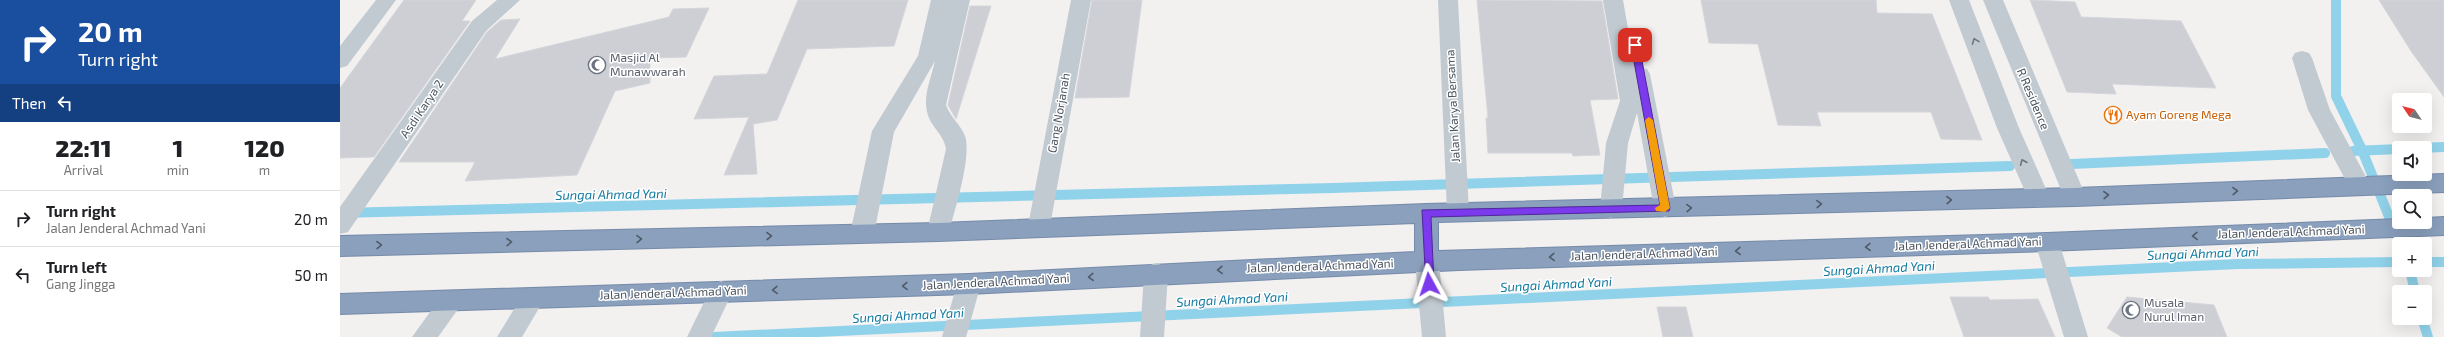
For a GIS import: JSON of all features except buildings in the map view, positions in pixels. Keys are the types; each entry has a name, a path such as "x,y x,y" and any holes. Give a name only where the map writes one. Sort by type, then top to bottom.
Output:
{"highway":[{"path":"340,246 938,232 1039,226 1426,213 2075,197 2444,183"},
{"path":"1426,213 1427,262"},
{"name":"Jalan Jenderal Achmad Yani","path":"342,306 721,291 969,284 1156,273 1427,262 2050,252 2444,226"}],"street":[{"path":"340,61 386,0"},
{"name":"Asdi Karya 2","path":"341,223 480,26 510,0"},
{"path":"862,234 883,131 928,56 941,0"},
{"path":"938,232 957,149 954,135 940,120 935,105 960,0"},
{"name":"Gang Norjanah","path":"1039,226 1062,94 1081,0"},
{"name":"Jalan Karya Bersama","path":"1448,0 1458,212"},
{"path":"1611,209 1616,143 1630,101 1613,0"},
{"path":"1627,0 1665,208"},
{"path":"1960,0 1991,82 2038,198"},
{"name":"R Residence","path":"1993,0 2026,83 2075,197"},
{"path":"2302,58 2319,110 2360,186"},
{"path":"1991,82 2026,83"},
{"path":"2050,252 2076,337"},
{"path":"1427,262 1434,337"},
{"path":"1152,337 1156,273"},
{"path":"956,329 969,284"},
{"path":"702,332 721,291"},
{"path":"509,336 533,298"},
{"path":"424,337 452,301"}],"waterway":[{"path":"2336,0 2336,96 2362,151"},
{"name":"Sungai Ahmad Yani","path":"2432,148 2444,147"},
{"name":"Sungai Ahmad Yani","path":"2362,151 2392,149"},
{"name":"Sungai Ahmad Yani","path":"2353,151 2362,151"},
{"path":"2362,151 2397,237"},
{"name":"Sungai Ahmad Yani","path":"2071,164 2325,153"},
{"name":"Sungai Ahmad Yani","path":"340,213 1333,188 2010,166"},
{"name":"Sungai Ahmad Yani","path":"714,337 2238,264 2392,262"},
{"name":"Sungai Ahmad Yani","path":"2432,262 2444,262"},
{"path":"2412,277 2413,285"},
{"path":"2424,325 2428,337"}],"slow traffic":[{"path":"1649,120 1665,208 1659,208"}],"place":[{"name":"Masjid Al Munawwarah","path":"597,65"},
{"name":"Ayam Goreng Mega","path":"2113,115"},
{"name":"Musala Nurul Iman","path":"2131,310"}],"route":[{"path":"1429,284 1426,213 1665,208 1635,45"}]}
